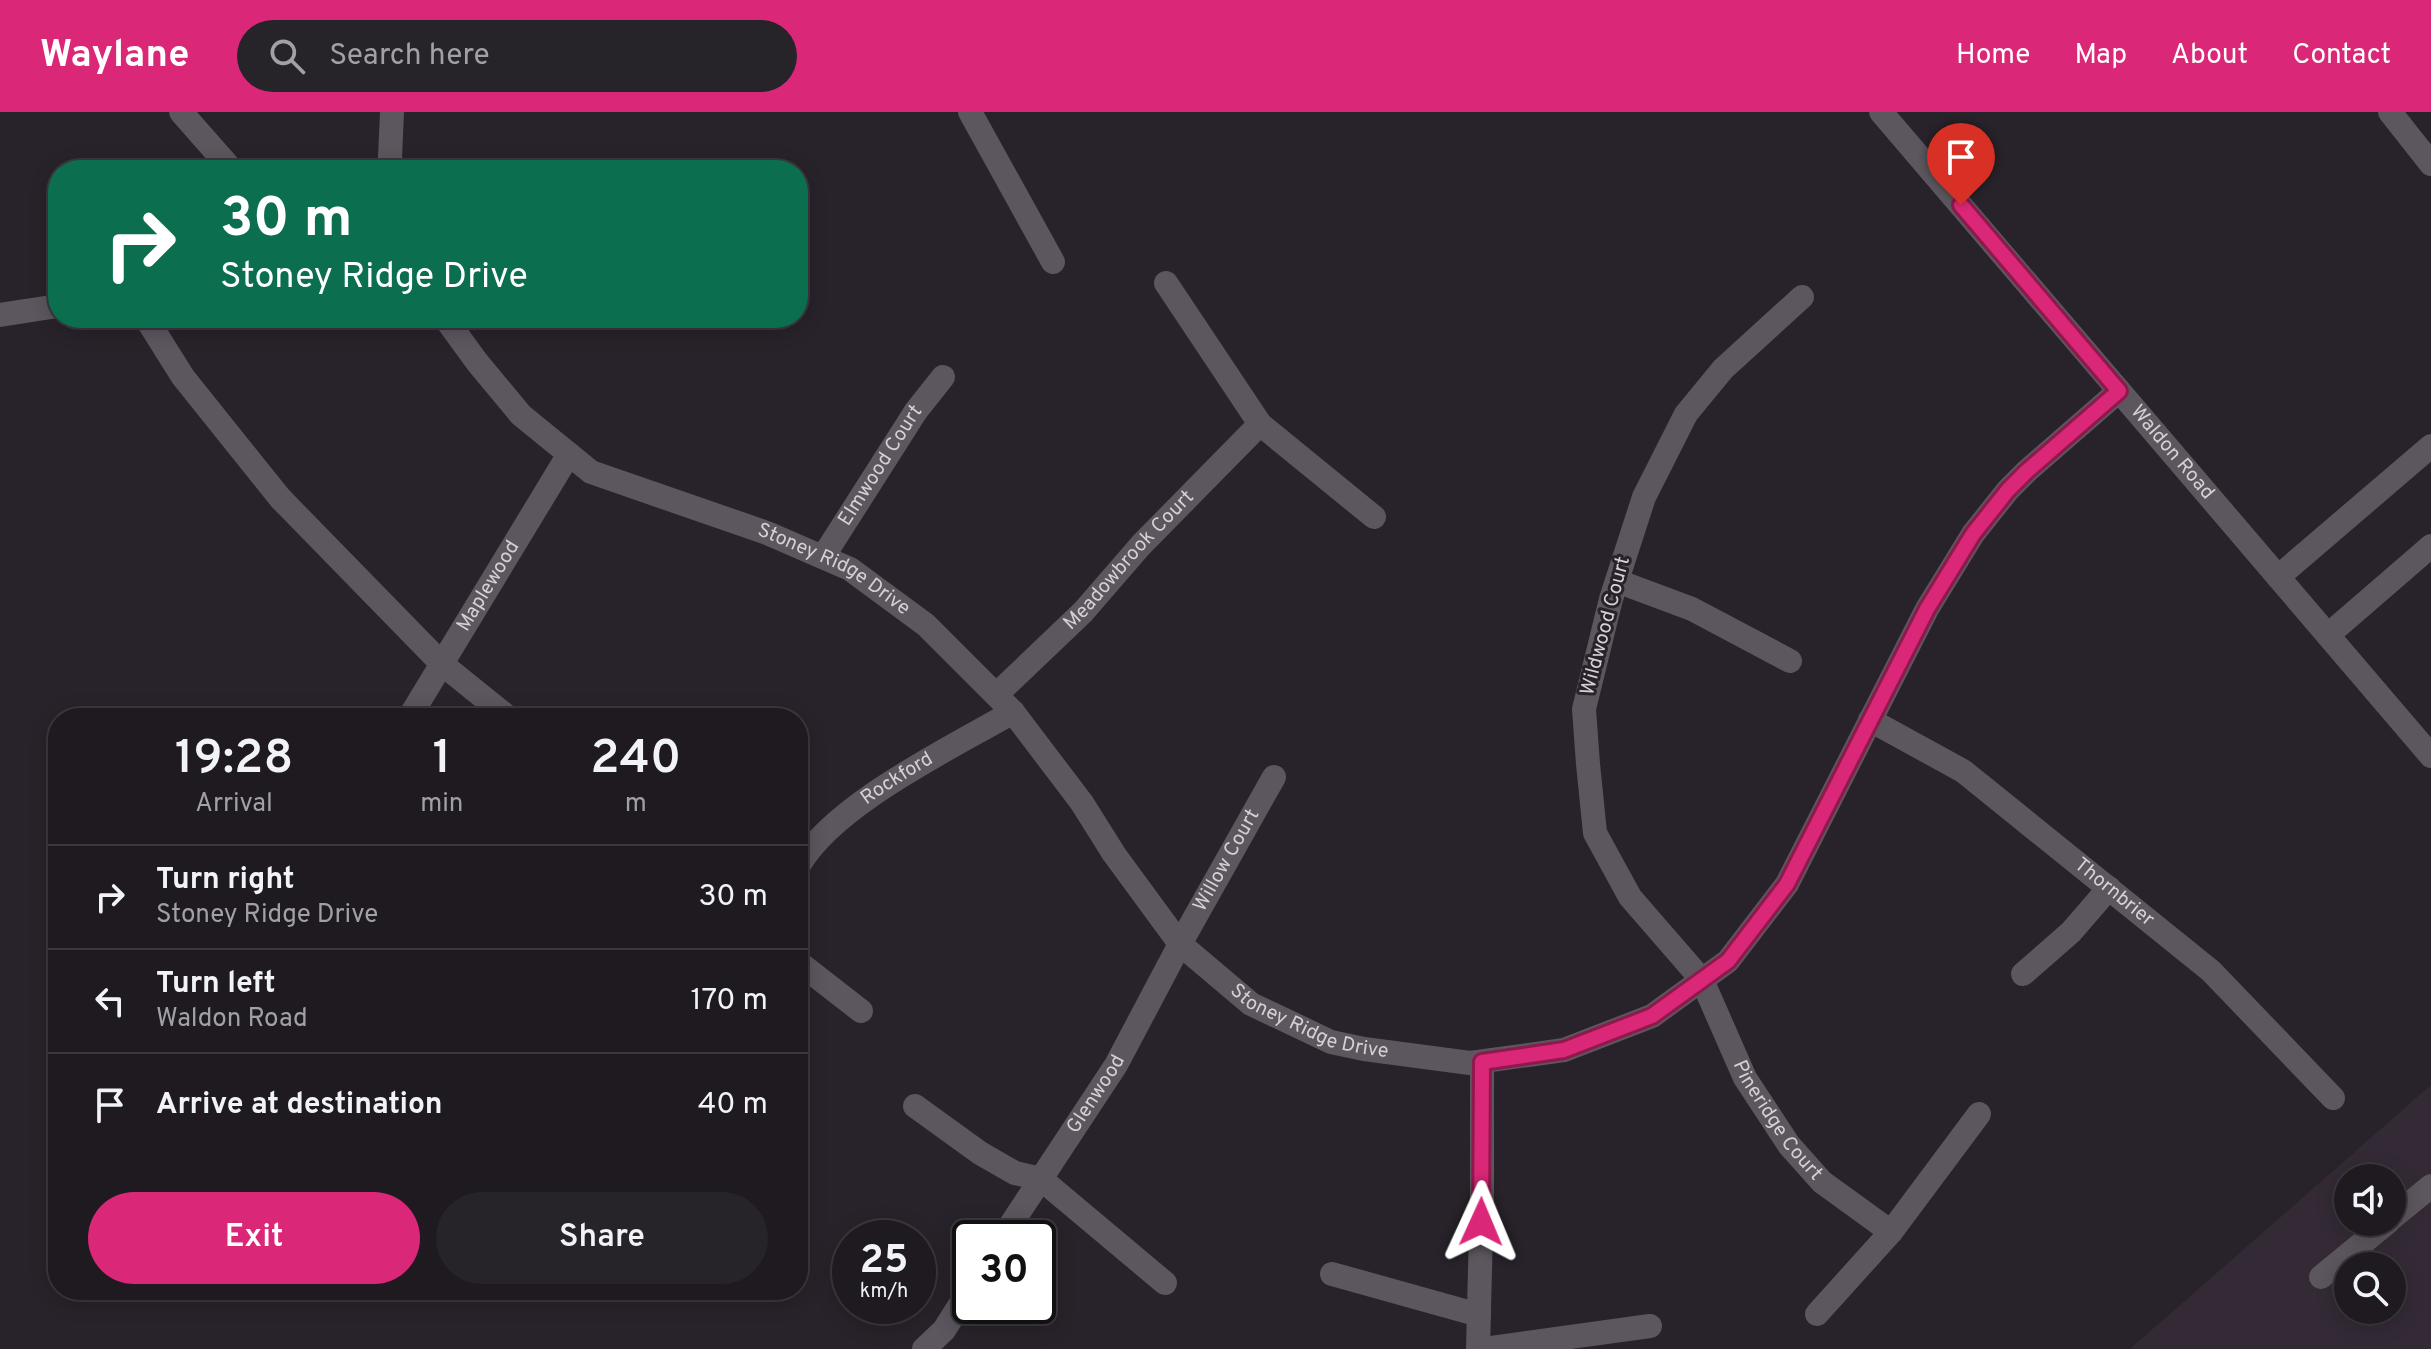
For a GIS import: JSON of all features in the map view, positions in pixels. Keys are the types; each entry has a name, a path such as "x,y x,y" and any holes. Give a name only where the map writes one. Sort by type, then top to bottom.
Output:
{"street":[{"path":"181,112 223,160"},
{"path":"391,160 392,112"},
{"path":"970,112 1053,262"},
{"name":"Waldon Road","path":"1881,112 2431,756"},
{"path":"2390,112 2431,164"},
{"path":"1166,283 1260,424 1374,517"},
{"name":"Wildwood Court","path":"1702,980 1630,897 1595,833 1584,709 1617,581 1644,497 1686,414 1723,369 1802,297"},
{"path":"0,315 48,308"},
{"path":"152,328 183,377 280,498 442,664 497,708"},
{"name":"Stoney Ridge Drive","path":"453,328 521,415 591,472 767,533 850,569 926,625 1005,703 1082,803 1114,854 1180,944 1251,1004 1331,1042 1470,1063 1564,1050 1652,1016 1728,961 1787,884 1927,609 1973,534 2027,471 2119,391"},
{"name":"Elmwood Court","path":"823,557 916,411 943,377"},
{"name":"Meadowbrook Court","path":"1005,703 1141,545 1260,424"},
{"path":"2278,577 2431,446"},
{"name":"Maplewood","path":"415,708 569,454"},
{"path":"2328,635 2431,546"},
{"path":"1617,581 1692,609 1790,661"},
{"name":"Rockford","path":"808,849 841,817 1005,703"},
{"name":"Thornbrier","path":"1870,720 1963,771 2211,971 2333,1098"},
{"name":"Willow Court","path":"1180,944 1274,777"},
{"path":"2023,974 2071,932 2109,888"},
{"name":"Glenwood","path":"1014,1220 1116,1065 1180,944"},
{"path":"808,970 861,1011"},
{"name":"Pineridge Court","path":"1702,980 1745,1078 1789,1145 1822,1182 1891,1232"},
{"path":"1482,1062 1481,1349 1650,1326"},
{"path":"915,1106 980,1153 1015,1173 1041,1179 1165,1283"},
{"path":"1817,1314 1891,1232 1979,1114"},
{"path":"2406,1207 2431,1186"},
{"path":"2321,1277 2371,1236"},
{"path":"1332,1274 1479,1315"},
{"path":"924,1349 952,1317"}],"shaded area":[{"path":"2431,1085 2431,1349 2130,1349 2334,1170 2334,1236 2406,1236 2406,1164 2341,1164"}],"route":[{"path":"1481,1222 1482,1062 1564,1050 1652,1016 1728,961 1787,884 1927,609 1957,557 2008,490 2119,391 1961,205"}]}
